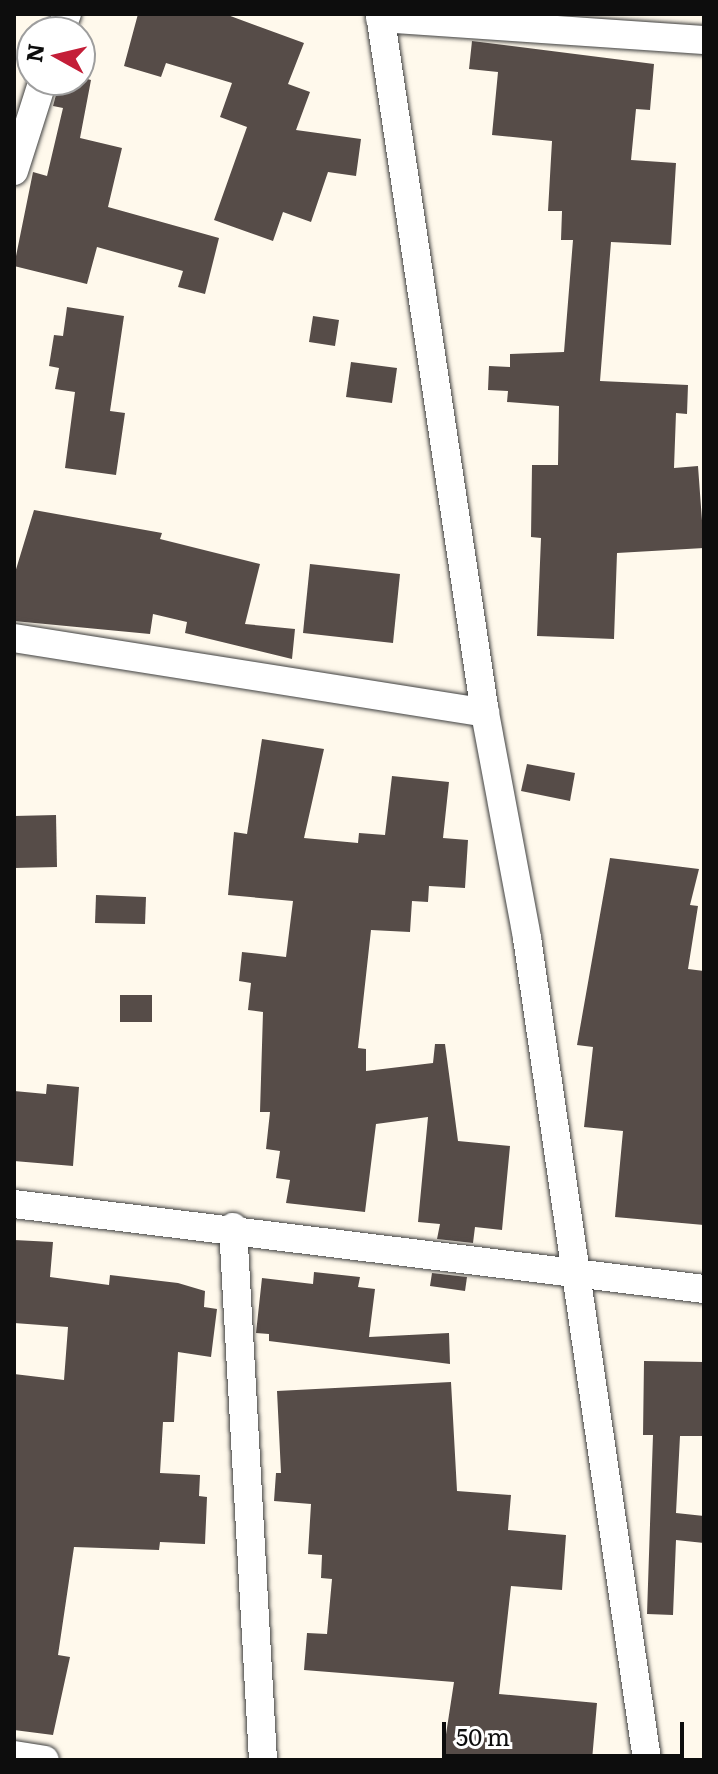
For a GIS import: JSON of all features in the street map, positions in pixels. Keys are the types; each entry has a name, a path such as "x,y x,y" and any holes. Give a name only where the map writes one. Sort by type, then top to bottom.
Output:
{"street":[{"path":"647,1760 573,1272 527,938 485,713 380,16 704,40"},
{"path":"14,171 38,96"},
{"path":"14,638 485,713"},
{"path":"14,1204 233,1227 704,1289"},
{"path":"233,1227 263,1760"},
{"path":"14,1755 45,1760"}],"building":[{"path":"138,14 225,14 304,43 288,84 310,92 296,130 361,139 356,176 328,172 311,222 283,212 273,241 214,220 247,127 220,117 232,83 166,63 161,77 124,66"},
{"path":"472,41 654,64 650,110 636,109 631,160 676,163 671,245 611,242 600,381 688,385 687,414 676,413 674,468 698,466 704,548 617,553 614,639 537,636 541,538 531,537 532,465 558,465 559,406 507,402 508,391 488,390 489,366 510,367 510,354 564,352 573,240 561,240 562,211 548,211 552,141 492,135 498,72 469,69"},
{"path":"56,96 88,96 80,138 122,148 108,207 219,238 205,294 178,287 183,271 97,247 87,284 14,266 33,172 47,176 63,108 53,106"},
{"path":"67,307 124,316 110,411 125,413 116,475 65,468 75,392 55,389 59,368 49,366 54,335 63,336"},
{"path":"313,316 339,320 335,346 309,342"},
{"path":"351,362 397,368 392,403 346,397"},
{"path":"34,510 162,533 160,539 260,564 245,624 295,629 292,659 185,633 187,622 153,614 150,634 14,621 14,576"},
{"path":"310,564 400,574 393,643 303,633"},
{"path":"262,739 324,749 304,838 358,843 359,833 385,835 392,776 449,782 443,838 468,840 465,888 429,886 428,902 412,901 410,932 371,930 358,1048 366,1049 366,1071 433,1063 435,1044 445,1044 458,1141 510,1146 502,1230 475,1227 473,1243 437,1239 440,1224 418,1222 428,1117 376,1124 365,1212 286,1203 290,1180 276,1178 280,1151 266,1149 270,1112 260,1112 263,1012 248,1010 251,983 239,981 242,952 286,957 293,901 228,895 234,832 247,834"},
{"path":"527,764 575,773 570,801 521,791"},
{"path":"56,815 57,867 14,868 14,816"},
{"path":"610,858 699,869 690,905 698,906 688,969 704,971 704,1225 615,1217 623,1131 584,1127 593,1047 577,1045"},
{"path":"96,895 146,897 145,924 95,923"},
{"path":"120,995 152,995 152,1022 120,1022"},
{"path":"47,1084 79,1087 73,1166 14,1161 14,1091 46,1094"},
{"path":"14,1240 53,1242 50,1277 109,1285 110,1275 178,1283 205,1291 204,1307 217,1309 211,1357 178,1352 174,1422 163,1422 160,1473 200,1475 199,1496 207,1497 205,1544 160,1542 159,1550 74,1547 58,1655 70,1657 53,1735 14,1730 14,1374 64,1380 68,1327 14,1323"},
{"path":"314,1272 360,1277 358,1287 375,1289 369,1337 449,1333 450,1364 269,1341 269,1334 256,1333 262,1278 313,1284"},
{"path":"432,1273 467,1277 465,1291 430,1286"},
{"path":"644,1361 704,1362 704,1436 680,1436 676,1513 704,1516 704,1543 676,1540 673,1615 647,1614 653,1435 643,1435"},
{"path":"451,1382 457,1491 511,1495 508,1530 566,1535 562,1590 511,1586 499,1694 597,1703 592,1760 454,1760 443,1754 454,1682 304,1670 307,1633 327,1634 332,1579 321,1578 322,1555 308,1554 311,1504 274,1501 276,1473 281,1473 277,1391"}]}
